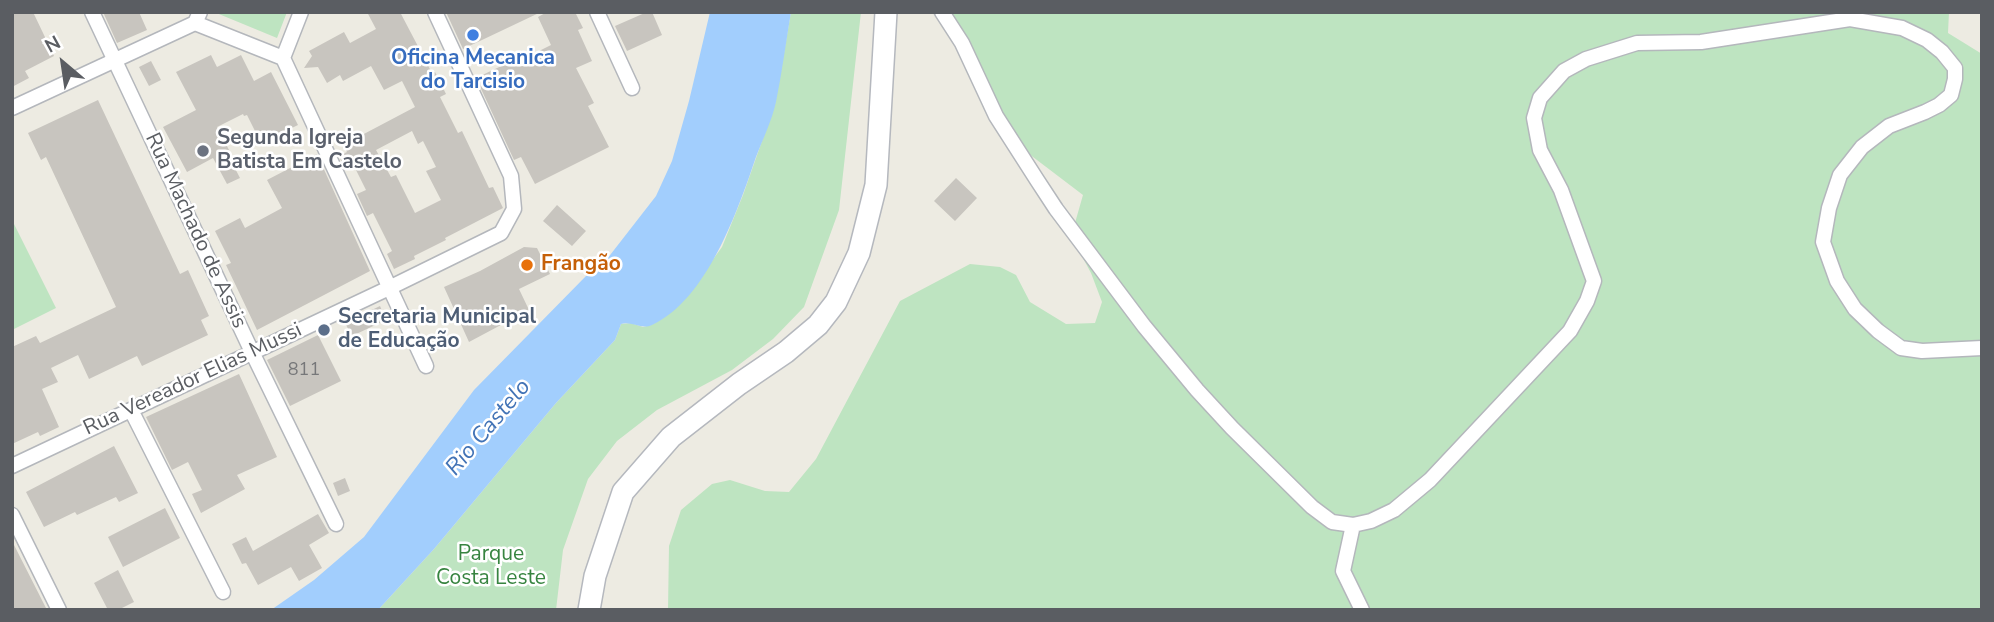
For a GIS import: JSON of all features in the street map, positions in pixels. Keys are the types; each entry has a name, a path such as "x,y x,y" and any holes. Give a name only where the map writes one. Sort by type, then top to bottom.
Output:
{"main road":[{"path":"589,610 595,576 623,492 671,437 739,384 786,352 818,325 836,302 859,253 876,185 886,12"}],"street":[{"name":"Rua Machado de Assis","path":"92,12 336,524"},
{"path":"283,58 301,12"},
{"name":"Rua Vereador Elias Mussi","path":"12,466 501,233 514,209 511,176 435,12"},
{"path":"597,12 632,88"},
{"path":"942,12 962,43 996,116 1049,200 1144,326 1214,409 1312,507 1332,522 1353,525 1371,522 1394,510 1430,480 1570,331 1587,301 1594,281 1561,190 1540,150 1534,118 1540,98 1564,71 1586,59 1637,43 1701,42 1850,19 1902,27 1927,40 1942,52 1955,68 1951,95 1939,105 1889,126 1863,146 1840,175 1829,208 1823,242 1837,281 1855,309 1901,348 1922,351 1982,348"},
{"path":"12,108 198,18 283,58 426,366"},
{"path":"131,410 223,592"},
{"path":"12,515 59,610"},
{"path":"1353,525 1343,571 1362,610"}],"green space":[{"path":"214,12 287,12 277,38"},
{"name":"Parque Costa Leste","path":"791,12 861,12 839,210 804,307 773,339 732,370 657,410 617,441 588,479 563,550 556,610 378,610 434,549 556,403 615,340 621,324 631,323 643,327 663,318 682,302 722,247 775,104"},
{"path":"940,12 1949,12 1948,33 1982,54 1982,610 668,610 669,546 681,510 712,484 730,480 765,491 789,492 816,459 900,301 970,264 1000,267 1016,275 1030,302 1066,324 1095,323 1102,302 1078,249 1075,223 1083,195 1008,138"},
{"path":"14,224 56,308 12,330 12,225"}],"water":[{"name":"Rio Castelo","path":"710,12 791,12 772,116 730,227 718,252 689,296 672,313 652,325 644,327 621,324 615,340 556,403 434,549 378,610 271,610 314,580 364,537 474,390 586,276 607,259 656,196 672,161"}],"building":[{"path":"12,12 33,12 54,56 25,71 29,78 12,87"},
{"path":"103,12 139,12 147,30 117,43"},
{"path":"367,12 400,12 446,94 440,97 458,133 462,131 489,188 493,187 503,208 445,238 446,240 414,256 415,259 394,269 387,254 392,251 373,213 367,216 357,194 366,190 353,164 345,169 339,156 347,152 343,145 415,107 402,81 384,90 371,66 343,81 340,75 327,83 318,67 304,68 312,56 309,51 344,32 350,43 376,29","holes":["412,131 418,144 423,141 436,167 426,171 441,200 415,213 396,175 391,177 376,150"]},
{"name":"Oficina Mecanica do Tarcisio","path":"446,12 541,12 463,49"},
{"path":"547,12 575,12 583,28 578,30 592,61 576,68 594,103 588,106 609,147 535,184 521,157 514,160 476,78 551,45 538,17"},
{"path":"652,12 662,35 627,51 615,26"},
{"path":"211,55 217,67 241,55 254,81 271,72 298,125 261,143 247,115 243,114 217,127 240,178 227,184 213,158 187,172 163,127 196,110 176,72"},
{"path":"151,61 161,80 149,86 139,67"},
{"path":"98,100 180,274 188,270 209,316 201,320 208,335 142,366 137,356 89,379 78,355 51,368 58,382 42,389 59,427 40,436 38,432 12,444 12,347 36,336 40,343 116,307 46,157 41,160 28,133"},
{"path":"317,154 370,271 257,330 226,265 231,263 215,231 240,218 245,228 282,208 267,180"},
{"path":"956,178 977,198 955,221 934,201"},
{"path":"557,205 586,231 572,246 543,221"},
{"path":"524,247 537,248 550,274 519,289 529,310 469,342 444,287"},
{"path":"380,306 386,320 352,336 345,323"},
{"path":"318,335 341,381 290,406 267,360"},
{"path":"239,374 277,457 237,475 245,489 201,513 192,494 202,490 188,462 172,470 146,417"},
{"path":"114,446 138,493 119,502 116,497 44,527 26,492"},
{"path":"345,478 350,491 338,496 333,483"},
{"path":"165,508 180,538 123,567 108,537"},
{"path":"318,514 329,533 309,545 322,568 299,581 291,567 258,585 246,563 242,564 232,544 246,537 253,551"},
{"path":"12,541 47,610 12,610"},
{"path":"118,570 134,602 118,610 108,610 94,583"}],"place":[{"name":"Oficina Mecanica do Tarcisio","path":"473,35"},
{"name":"Segunda Igreja Batista Em Castelo","path":"203,151"},
{"name":"Frangão","path":"527,265"},
{"name":"Secretaria Municipal de Educação","path":"324,330"}]}
